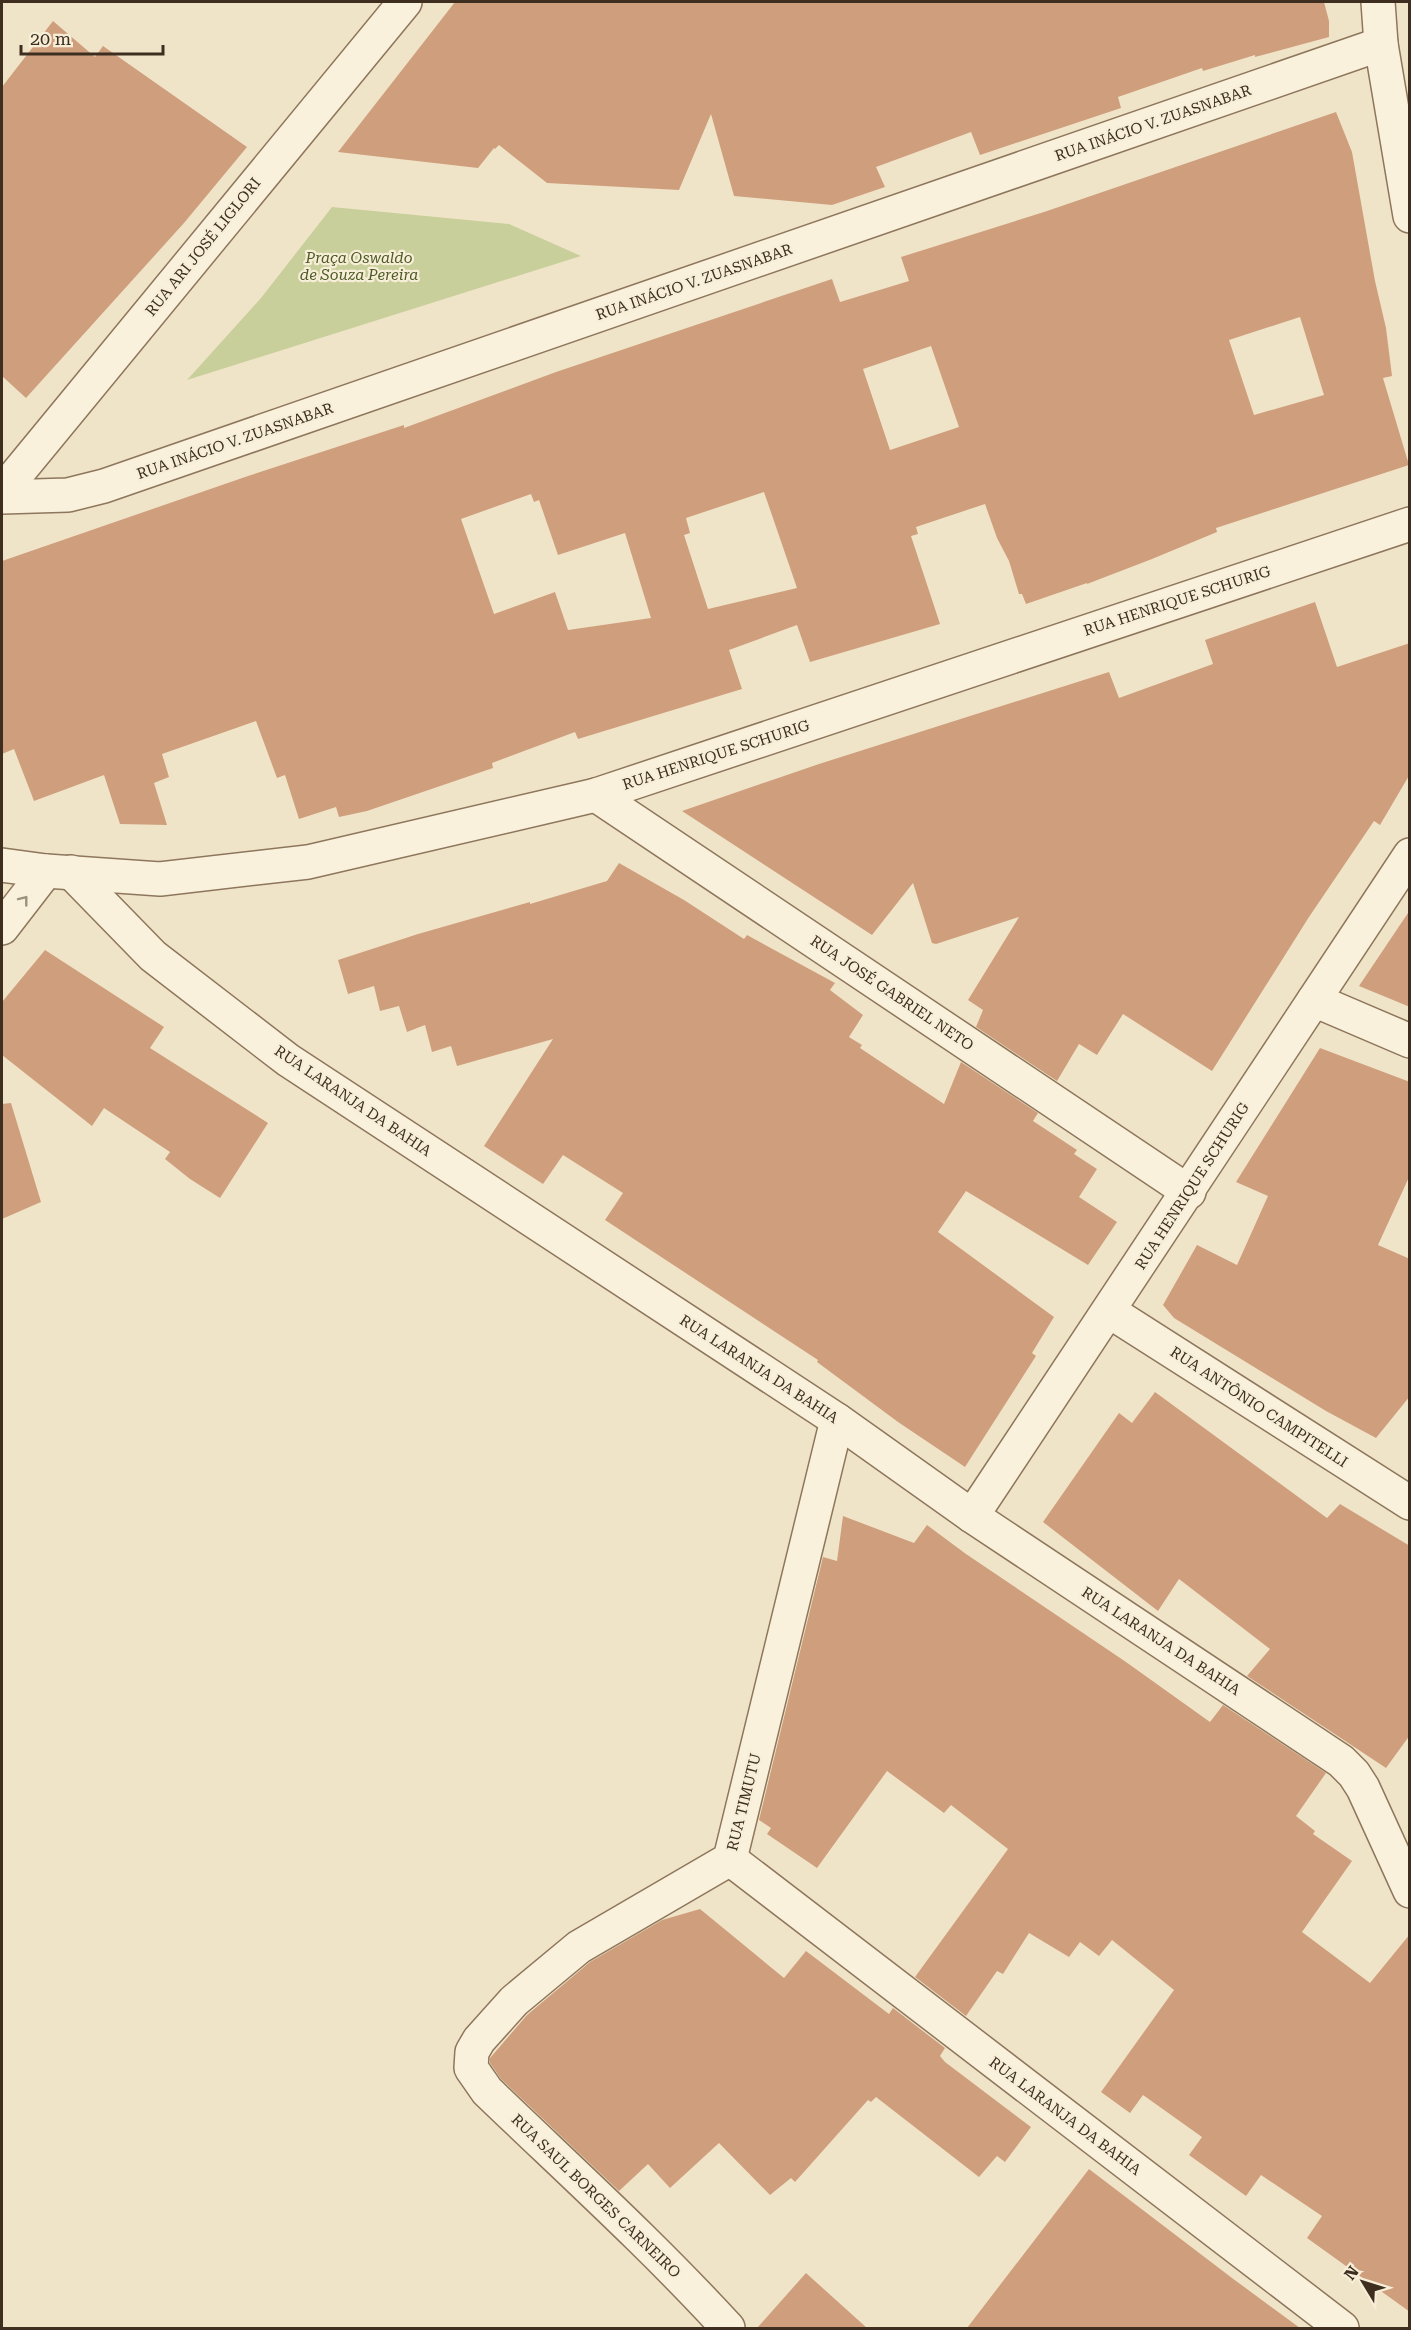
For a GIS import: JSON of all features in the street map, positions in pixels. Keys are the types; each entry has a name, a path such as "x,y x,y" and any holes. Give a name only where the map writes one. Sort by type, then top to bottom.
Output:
{"street":[{"name":"RUA ARI JOSÉ LIGLORI","path":"2,492 405,2"},
{"path":"1378,2 1381,44 1410,216"},
{"name":"RUA INÁCIO V. ZUASNABAR","path":"2,497 69,495 104,486 1381,44"},
{"name":"RUA HENRIQUE SCHURIG","path":"2,865 59,872 160,879 308,862 596,795 1410,524"},
{"name":"RUA JOSÉ GABRIEL NETO","path":"596,795 1188,1192"},
{"name":"RUA HENRIQUE SCHURIG","path":"972,1516 1410,855"},
{"path":"2,928 59,872"},
{"name":"RUA LARANJA DA BAHIA","path":"59,872 153,956 288,1060 837,1420 972,1516 1341,1761 1354,1774 1363,1788 1410,1891"},
{"path":"1314,999 1410,1041"},
{"name":"RUA ANTÔNIO CAMPITELLI","path":"1109,1311 1410,1503"},
{"name":"RUA TIMUTU","path":"470,2061 479,2040 514,2001 579,1947 730,1859 837,1420"},
{"name":"RUA LARANJA DA BAHIA","path":"730,1859 1342,2328"},
{"name":"RUA SAUL BORGES CARNEIRO","path":"470,2061 476,2078 487,2091 661,2258 728,2328"}],"green space":[{"name":"Praça Oswaldo de Souza Pereira","path":"332,207 509,224 581,256 187,380 261,298"}],"building":[{"path":"455,2 1324,2 1329,21 1329,37 1255,57 1255,55 1203,71 1202,68 1118,97 1121,108 980,155 971,132 876,167 885,187 832,205 734,196 711,114 679,190 547,183 499,145 478,168 338,152"},
{"path":"53,21 95,57 103,46 247,147 184,223 26,398 2,376 2,87"},
{"path":"1336,112 1352,152 1375,281 1386,328 1392,376 1383,378 1409,465 1216,528 1217,532 1152,559 1026,604 1022,594 1019,594 1009,561 997,538 985,504 916,527 918,534 911,536 940,624 810,662 797,625 729,650 742,689 578,739 575,732 492,763 493,768 367,811 339,817 336,807 299,819 285,775 277,778 256,721 162,754 169,777 154,783 167,825 120,824 104,775 34,801 14,749 2,754 2,561 248,476 404,425 404,428 556,372 832,279 840,302 909,281 901,257 1044,212","holes":["1300,317 1324,395 1254,415 1229,340","931,346 959,427 890,450 863,369","764,492 797,588 708,609 684,535 690,533 686,518","531,494 534,502 539,500 558,555 625,533 651,618 568,630 555,592 494,614 461,519"]},
{"path":"1315,602 1337,667 1410,643 1410,774 1380,825 1374,821 1309,917 1212,1071 1123,1014 1097,1055 1079,1044 1057,1081 976,1027 983,1010 968,1000 1019,917 936,944 932,943 913,883 872,935 682,811 819,764 1109,672 1119,698 1213,664 1205,640"},
{"path":"619,863 684,900 744,939 747,935 835,983 830,990 863,1015 849,1037 862,1045 860,1048 944,1104 961,1062 1038,1113 1033,1121 1077,1150 1074,1154 1097,1169 1079,1197 1117,1222 1088,1265 966,1191 938,1232 1054,1317 1032,1353 1036,1356 965,1467 898,1422 817,1362 818,1360 605,1220 623,1193 563,1155 543,1184 484,1146 553,1039 457,1066 451,1046 432,1052 425,1025 407,1032 399,1006 380,1011 374,986 348,994 338,960 418,934 607,881"},
{"path":"1410,910 1410,1007 1359,986"},
{"path":"45,950 164,1027 150,1048 268,1123 220,1198 190,1179 165,1159 170,1152 104,1108 92,1126 2,1055 2,1002"},
{"path":"1320,1048 1410,1082 1410,1175 1378,1245 1410,1259 1410,1396 1376,1438 1326,1411 1174,1318 1163,1305 1197,1245 1237,1265 1268,1196 1236,1182"},
{"path":"11,1103 41,1202 2,1219 2,1104"},
{"path":"1155,1392 1327,1518 1340,1504 1410,1546 1410,1735 1386,1768 1247,1676 1270,1649 1179,1579 1158,1611 1043,1522 1119,1413 1132,1423"},
{"path":"843,1516 914,1543 927,1525 1210,1722 1223,1705 1326,1773 1296,1816 1315,1831 1313,1834 1352,1861 1302,1932 1370,1983 1410,1934 1410,2312 1307,2238 1322,2216 1261,2175 1246,2196 1189,2155 1202,2137 1143,2095 1130,2113 1101,2092 1174,1990 1112,1940 1099,1956 1080,1942 1069,1957 1029,1933 1003,1974 997,1971 966,2016 915,1977 1008,1849 951,1805 944,1813 887,1771 817,1868 767,1834 771,1828 759,1820 823,1557 837,1561"},
{"path":"700,1909 784,1978 806,1951 889,2014 893,2008 945,2048 940,2056 945,2062 1031,2127 1005,2162 997,2156 979,2177 876,2097 871,2102 868,2100 795,2182 791,2178 770,2195 719,2143 670,2188 648,2164 619,2191 501,2079 490,2063 490,2058 527,2015 590,1962 662,1920"},
{"path":"1089,2169 1232,2278 1300,2328 967,2328"},
{"path":"806,2273 867,2328 757,2328"}]}
